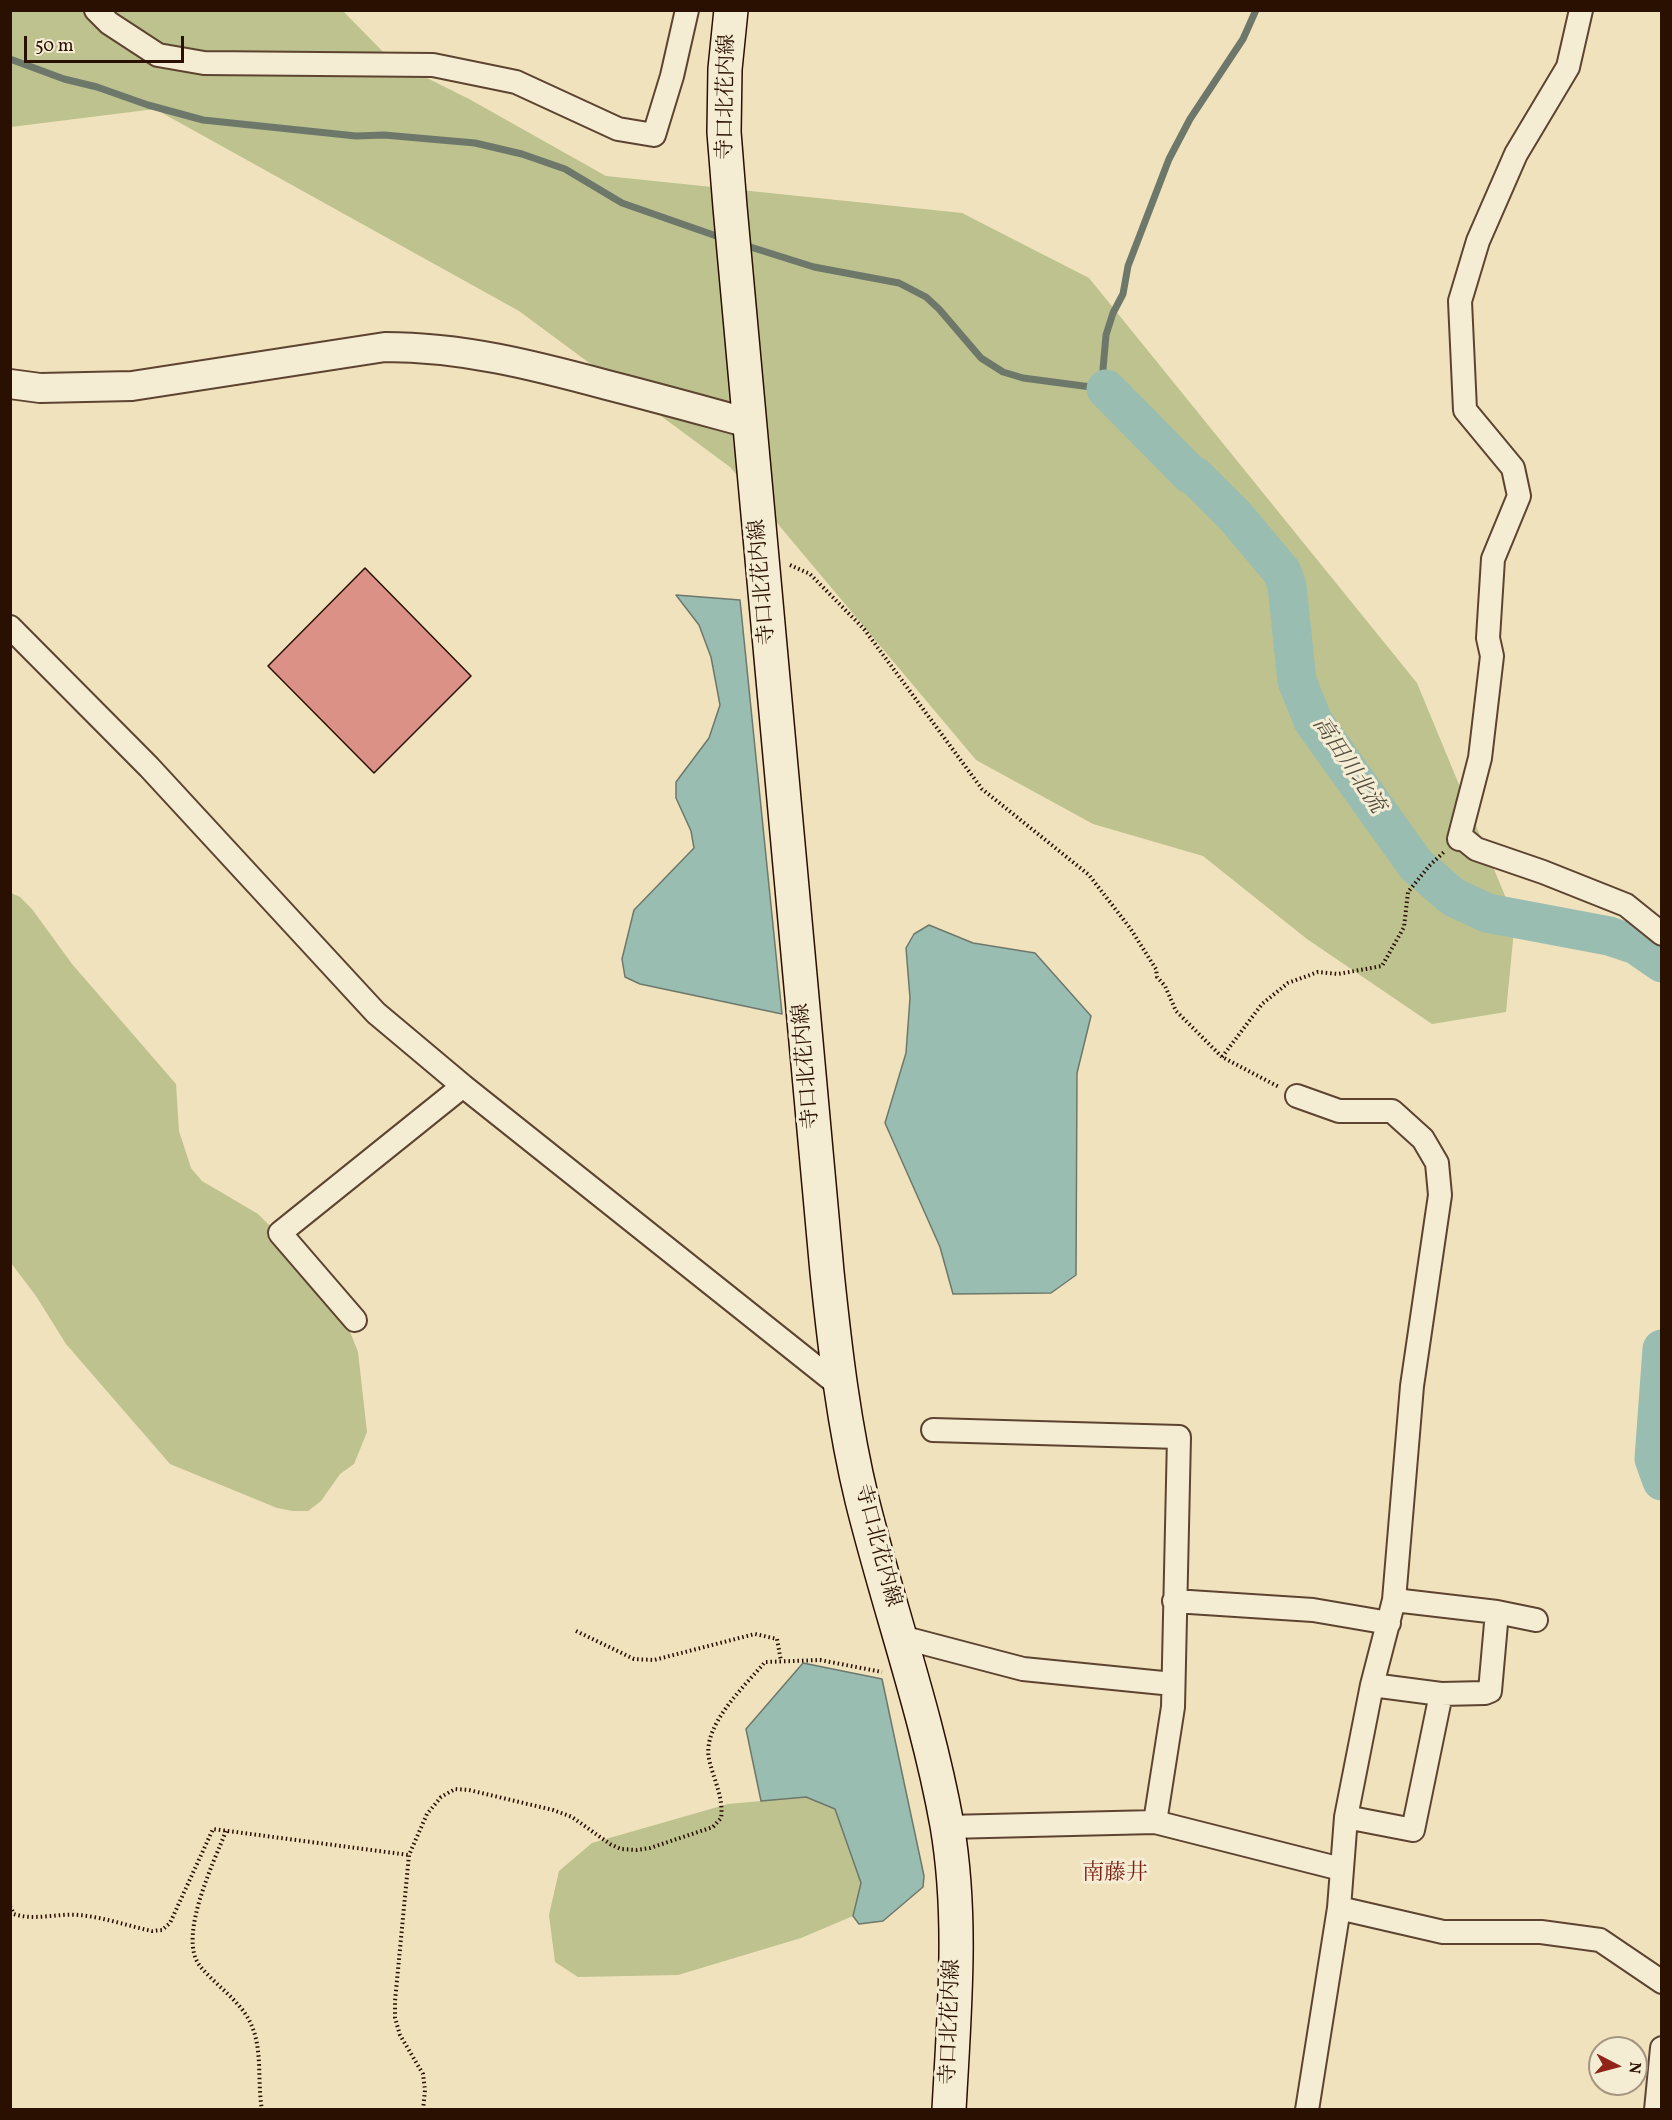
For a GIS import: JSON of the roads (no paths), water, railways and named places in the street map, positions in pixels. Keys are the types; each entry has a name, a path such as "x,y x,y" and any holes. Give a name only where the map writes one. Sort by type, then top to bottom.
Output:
{"main road":[{"name":"寺口北花内線","path":"731,10 724,69 724,132 826,1260 841,1387 862,1499 934,1762 947,1827 956,1915 949,2109"}],"street":[{"path":"96,10 109,23 158,55 204,63 433,65 516,82 618,129 654,135 672,76 687,10"},
{"path":"1581,10 1568,67 1516,154 1478,241 1460,301 1465,410 1513,468 1519,496 1493,559 1488,638 1492,656 1491,668 1480,758 1459,839 1465,840 1476,849 1543,872 1626,905 1662,934"},
{"path":"10,384 40,388 132,386 385,347 416,347 490,355 749,423"},
{"path":"10,627 149,767 376,1013 463,1086 841,1387"},
{"path":"355,1320 280,1233 463,1086"},
{"path":"1297,1096 1339,1111 1392,1111 1424,1139 1437,1162 1440,1195 1412,1386 1394,1600 1372,1685 1346,1817 1339,1908 1307,2109"},
{"path":"933,1430 1179,1437 1173,1707 1155,1822"},
{"path":"1394,1600 1497,1612 1536,1620"},
{"path":"1174,1601 1313,1610 1389,1623"},
{"path":"1372,1685 1441,1694 1490,1691 1497,1612"},
{"path":"901,1637 1023,1669 1173,1684"},
{"path":"1346,1817 1413,1830 1441,1694"},
{"path":"947,1827 1155,1822 1341,1869"},
{"path":"1339,1908 1443,1932 1541,1932 1600,1940 1662,1982"},
{"path":"1656,2109 1662,2048"}],"water":[{"path":"676,595 740,600 782,1014 640,984 625,977 622,959 634,910 694,848 691,831 676,798 676,782 709,738 720,705 711,657 699,625"},
{"path":"929,925 973,943 1035,953 1091,1016 1077,1073 1076,1275 1051,1293 953,1294 940,1247 885,1123 906,1053 910,998 906,948 914,934"},
{"path":"803,1663 882,1679 924,1876 923,1887 883,1921 859,1924 853,1916 861,1883 835,1809 806,1797 761,1801 746,1729"}],"waterway":[{"path":"744,245 814,267 899,283 926,297 981,358 1003,372 1023,378 1106,389 1103,369 1106,335 1113,313 1123,294 1128,266 1169,159 1190,119 1243,39 1256,10"},
{"path":"10,59 64,79 203,120 356,136 384,135 475,143 522,154 565,169 622,203 725,239"},
{"name":"高田川北流","path":"1106,389 1235,516 1282,572 1287,586 1297,681 1313,721 1416,865 1453,897 1487,913 1609,936 1636,945 1662,963"},
{"name":"高田川北流","path":"1662,1349 1654,1459 1662,1481"}],"district":[{"name":"南藤井","path":"1115,1875"}]}
